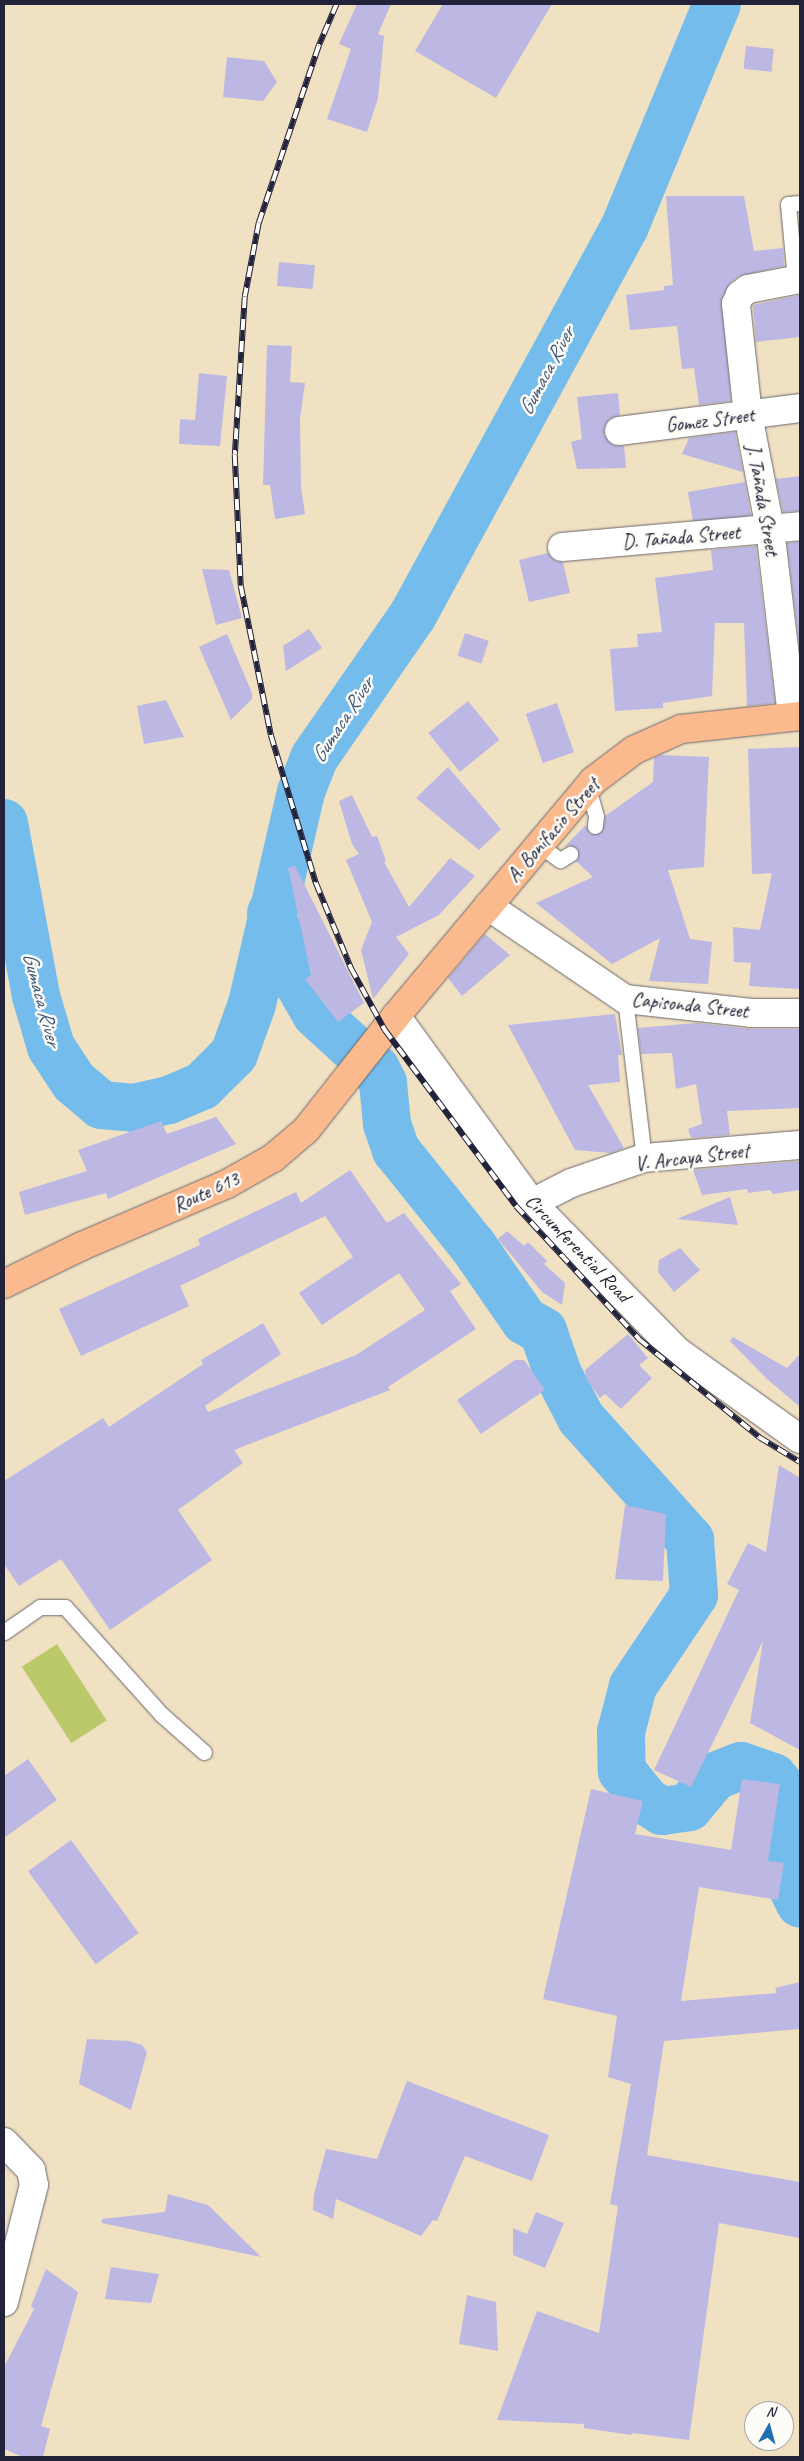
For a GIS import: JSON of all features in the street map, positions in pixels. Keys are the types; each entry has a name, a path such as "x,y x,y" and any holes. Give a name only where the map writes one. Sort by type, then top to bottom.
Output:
{"main road":[{"name":"A. Bonifacio Street","path":"371,1050 396,1016 588,788 634,750 681,729 796,716"},
{"name":"Route 613","path":"4,1284 82,1246 227,1184 273,1158 306,1130 371,1050"}],"street":[{"name":"J. Tañada Street","path":"796,716 770,529 748,416 736,304 740,295 748,289 798,279"},
{"name":"Gomez Street","path":"619,431 800,408"},
{"name":"D. Tañada Street","path":"562,548 800,526"},
{"name":"Capisonda Street","path":"488,906 625,999 751,1013 800,1013"},
{"name":"Circumferential Road","path":"396,1016 532,1203 677,1351 800,1439"},
{"name":"V. Arcaya Street","path":"532,1203 571,1183 644,1158 800,1145"},
{"path":"4,2142 31,2170 34,2185 4,2302"}],"lane":[{"path":"798,279 788,204 800,203"},
{"path":"588,788 596,816 595,826"},
{"path":"539,846 560,860 570,854"},
{"path":"625,999 644,1158"},
{"path":"4,1632 40,1607 65,1607 162,1715 204,1752"}],"green space":[{"path":"57,1644 107,1720 71,1743 22,1667"}],"building":[{"path":"357,4 391,4 378,34 384,36 378,98 367,132 327,119 351,49 339,44"},
{"path":"443,4 552,4 496,98 415,51"},
{"path":"746,46 774,49 771,72 744,69"},
{"path":"227,57 264,61 277,82 263,101 223,97"},
{"path":"666,196 744,196 754,251 783,248 784,266 739,276 730,283 722,298 731,401 699,405 694,368 682,369 677,326 630,330 626,295 664,290 664,286 673,285"},
{"path":"279,262 315,265 313,289 277,286"},
{"path":"800,295 800,337 756,342 753,305"},
{"path":"267,345 292,346 290,382 305,383 300,419 301,487 305,514 275,519 270,485 263,485"},
{"path":"199,373 227,376 220,446 179,444 180,419 195,420"},
{"path":"618,393 620,415 609,419 604,432 613,445 624,446 626,468 577,469 571,442 582,439 577,397"},
{"path":"735,432 743,472 682,454 689,438"},
{"path":"800,476 800,511 783,512 776,479"},
{"path":"745,482 751,515 694,526 688,492"},
{"path":"800,542 800,652 787,543"},
{"path":"756,546 775,703 747,706 744,623 715,623 712,696 663,703 663,708 615,711 610,649 638,647 637,634 662,632 655,578 713,570 711,550"},
{"path":"548,553 555,561 563,562 570,593 529,602 519,560"},
{"path":"202,569 229,570 242,618 216,625"},
{"path":"309,629 322,648 286,671 283,646"},
{"path":"465,633 489,641 481,664 458,656"},
{"path":"227,634 252,693 252,699 231,720 199,647"},
{"path":"166,700 184,737 144,744 137,706"},
{"path":"468,701 499,740 460,772 428,733"},
{"path":"557,703 574,752 543,763 526,714"},
{"path":"800,747 800,989 749,986 751,963 734,962 733,927 760,930 772,873 752,874 748,749"},
{"path":"661,755 709,757 704,867 668,870 690,939 712,942 708,984 649,981 660,938 612,964 536,903 593,877 576,861 578,849 570,845 564,847 586,825 590,834 602,832 605,816 653,782 654,758"},
{"path":"448,767 501,829 479,850 416,798"},
{"path":"352,795 372,837 377,836 386,861 384,862 409,907 450,858 475,876 439,915 396,937 409,954 373,999 361,950 372,922 346,860 359,854 352,844 339,801"},
{"path":"295,866 364,1003 338,1022 305,979 311,975 288,868"},
{"path":"485,934 510,955 462,996 448,978"},
{"path":"615,1014 622,1055 618,1055 620,1082 588,1085 624,1148 611,1153 575,1150 508,1025"},
{"path":"697,1023 751,1029 800,1029 800,1108 727,1111 730,1135 691,1138 688,1129 702,1124 696,1084 676,1089 672,1053 641,1054 638,1028"},
{"path":"216,1117 236,1144 108,1199 106,1193 25,1215 19,1192 87,1171 78,1150 161,1121 167,1134"},
{"path":"800,1161 800,1190 773,1194 770,1190 748,1193 747,1189 702,1195 693,1170"},
{"path":"350,1170 387,1223 404,1213 461,1284 450,1291 476,1329 388,1387 390,1390 234,1450 243,1463 178,1510 212,1560 110,1630 61,1559 19,1586 4,1564 4,1481 103,1418 109,1427 203,1364 201,1360 263,1323 281,1354 205,1406 208,1412 356,1355 425,1310 399,1273 322,1325 299,1293 353,1257 325,1216 180,1286 189,1306 81,1356 59,1309 200,1245 198,1239 296,1192 301,1203"},
{"path":"730,1197 738,1225 677,1219"},
{"path":"507,1231 524,1246 528,1242 547,1261 544,1264 565,1283 562,1305 542,1292 498,1239"},
{"path":"680,1248 700,1270 674,1292 658,1272 659,1260"},
{"path":"628,1334 648,1358 639,1365 652,1378 621,1409 605,1394 600,1398 587,1380 585,1370"},
{"path":"733,1337 787,1368 800,1354 800,1407 767,1379 730,1341"},
{"path":"515,1360 524,1360 545,1390 481,1434 457,1400"},
{"path":"779,1465 800,1478 800,1750 750,1723 763,1641 691,1787 654,1770 739,1590 727,1584 748,1543 766,1552"},
{"path":"625,1505 666,1514 663,1581 615,1579"},
{"path":"28,1759 57,1800 4,1838 4,1776"},
{"path":"742,1779 780,1784 768,1861 784,1863 778,1900 699,1887 681,2001 777,1993 775,1988 800,1982 800,2029 664,2041 647,2155 800,2182 800,2238 719,2223 689,2440 632,2433 631,2435 584,2428 584,2424 497,2420 537,2311 599,2333 618,2206 610,2204 631,2084 608,2077 617,2016 543,1999 591,1789 643,1801 635,1834 731,1850"},
{"path":"71,1840 139,1933 96,1964 28,1871"},
{"path":"87,2039 129,2041 142,2045 147,2052 131,2110 79,2084"},
{"path":"407,2081 549,2135 532,2181 465,2156 437,2221 433,2220 421,2236 336,2199 333,2219 313,2210 314,2194 326,2149 377,2159"},
{"path":"168,2194 208,2205 261,2257 102,2223 102,2219 165,2212"},
{"path":"536,2212 564,2223 545,2268 513,2255 513,2228 527,2234"},
{"path":"111,2267 159,2274 151,2303 105,2299"},
{"path":"46,2269 78,2292 41,2426 50,2429 43,2457 23,2457 4,2449 4,2367 34,2309 31,2306"},
{"path":"467,2295 496,2302 498,2351 459,2344"}],"waterway":[{"name":"Gumaca River","path":"4,823 36,996 51,1047 74,1082 101,1105 134,1108 169,1100 202,1086 234,1054 252,1004 301,792 314,758 413,615 625,226 717,4"},
{"path":"271,913 294,976 316,1014 376,1069 383,1083 387,1124 396,1150 473,1246 525,1321 543,1331 558,1374 581,1418 690,1540 694,1595 633,1686 621,1732 622,1771 646,1801 662,1811 689,1807 715,1776 741,1766 773,1777 794,1801 784,1827 789,1881 800,1904"}],"railway":[{"path":"337,4 319,46 259,223 245,297 235,455 241,586 271,735 316,883 351,968 385,1030 516,1206 639,1339 759,1437 800,1462"}]}
